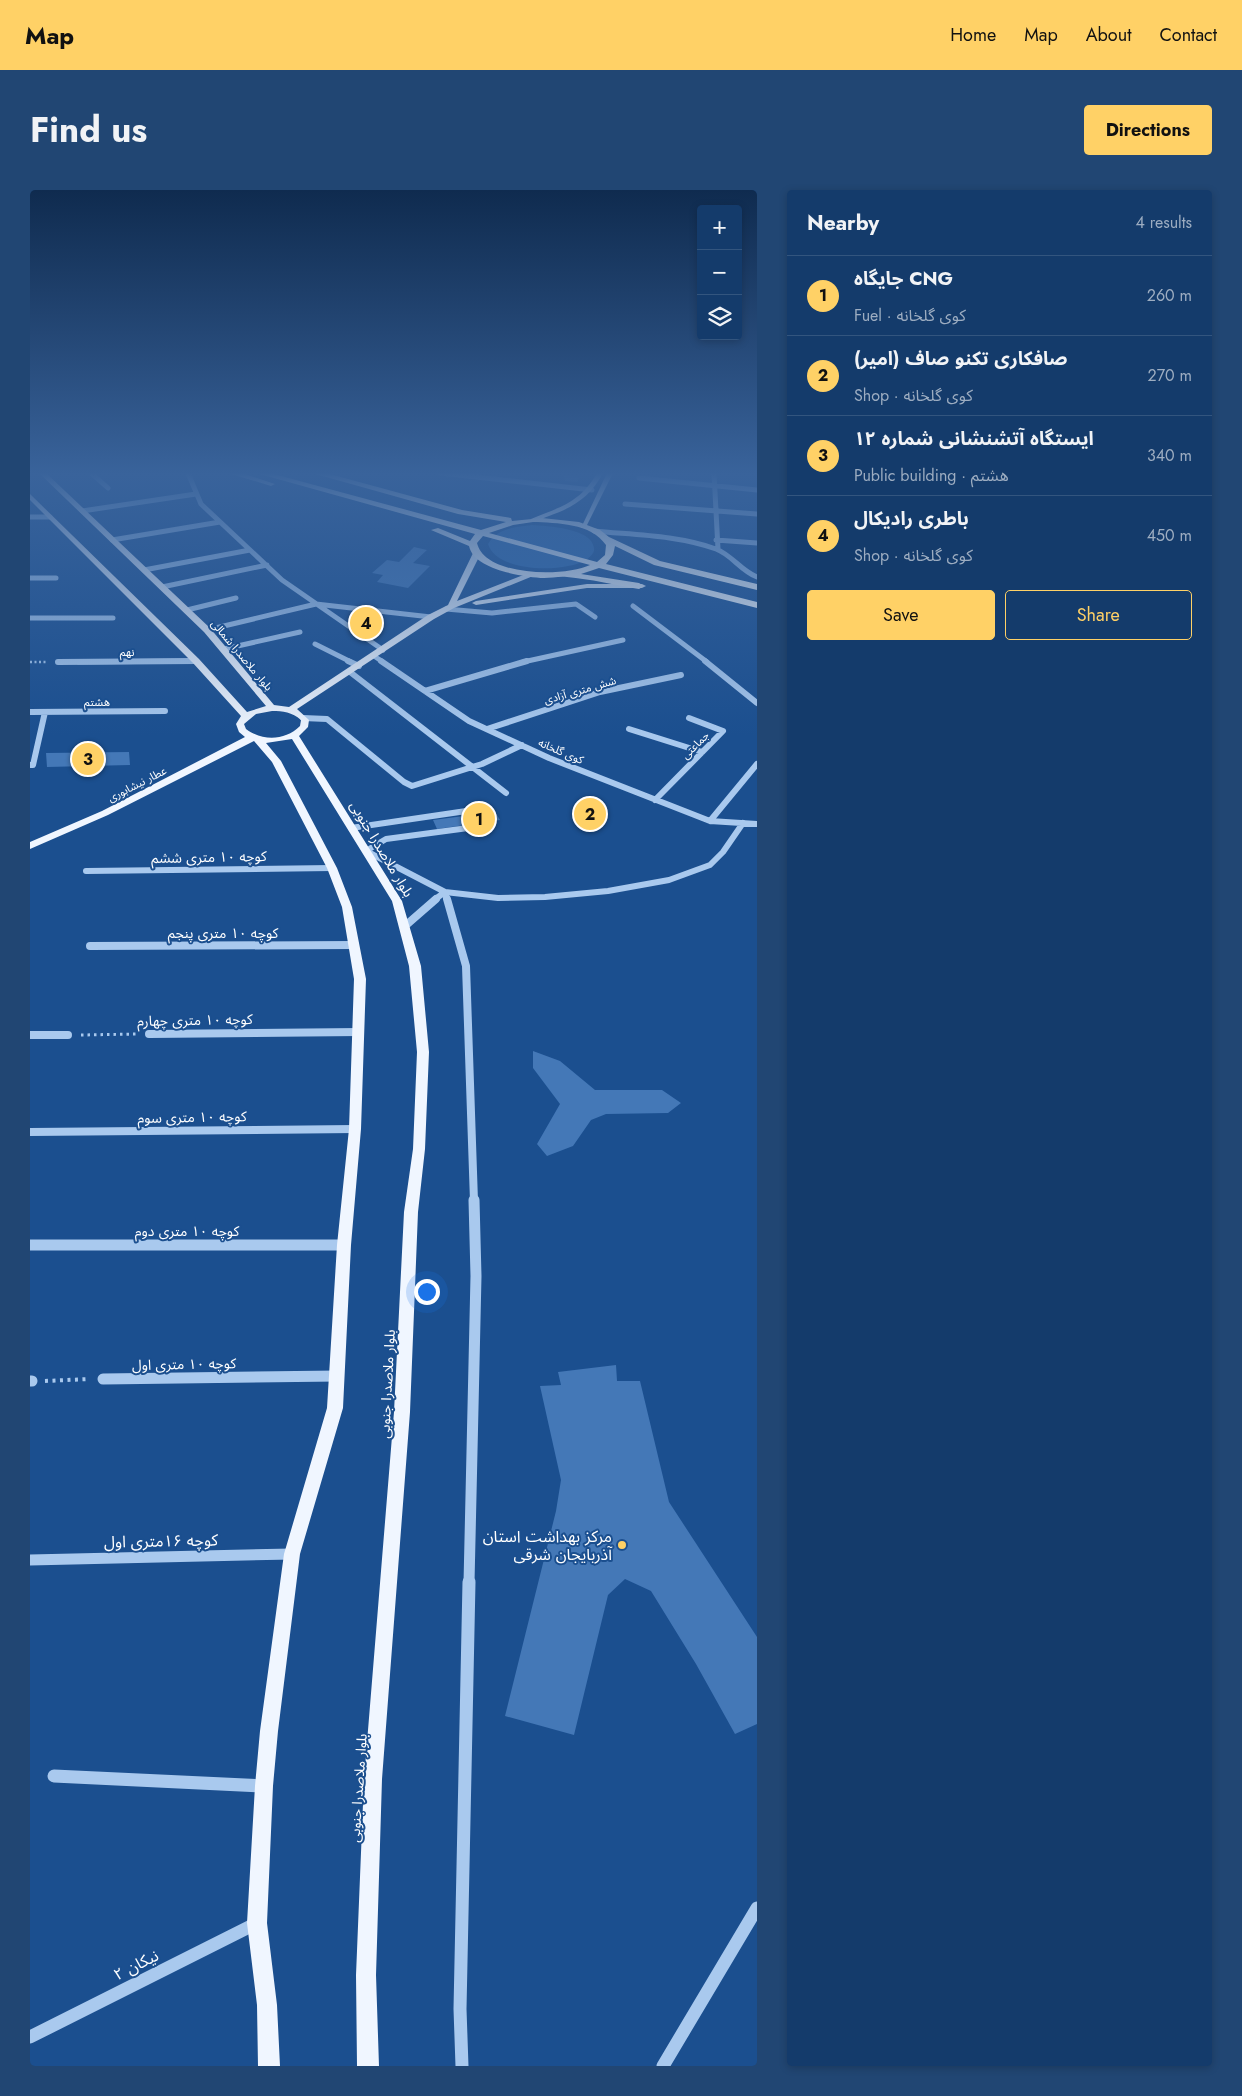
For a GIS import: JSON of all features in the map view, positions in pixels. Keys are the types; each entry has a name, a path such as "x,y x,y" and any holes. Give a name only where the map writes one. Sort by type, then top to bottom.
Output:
{"highway":[{"path":"486,561 498,567 534,574 579,572 604,561"},
{"path":"586,561 757,605"},
{"path":"652,561 757,587"},
{"path":"627,582 625,577 630,570 642,565 657,563"},
{"path":"636,565 757,596"},
{"path":"562,574 627,582 757,614"}],"main road":[{"path":"94,561 196,661 246,716"},
{"name":"بلوار ملاصدرا شمالی","path":"134,561 207,630 272,708"},
{"path":"448,608 470,561"},
{"path":"290,710 431,617 448,608 534,574"},
{"path":"448,608 587,586 642,586"},
{"path":"255,738 274,740 294,736 304,727 303,718 290,710 272,708 258,710 246,716 242,720 240,727 244,732 255,738 276,761 332,868 347,907 360,979 360,1032 355,1129 344,1245 335,1408 292,1554 269,1731 264,1786 257,1923 268,2005 268,2066"},
{"name":"بلوار ملاصدرا جنوبی","path":"294,736 397,901 405,926 419,991 423,1052 422,1098 411,1212 402,1412 373,1779 366,1966 368,2066"},
{"name":"عطار نیشابوری","path":"30,846 105,813 255,738"}],"street":[{"path":"144,570 194,561"},
{"path":"261,561 282,580 383,650"},
{"path":"732,561 750,575 757,577"},
{"path":"162,587 266,565"},
{"path":"30,578 56,578"},
{"path":"187,610 236,598"},
{"path":"207,630 316,604 431,617"},
{"path":"448,608 492,613 576,604 594,617"},
{"path":"633,606 740,687 757,703"},
{"path":"30,618 113,618"},
{"path":"224,649 300,632"},
{"path":"424,691 529,660 623,640"},
{"path":"315,644 359,666"},
{"name":"کوی گلخانه","path":"374,656 469,721 522,745 710,821 757,824"},
{"name":"نهم","path":"58,662 196,661"},
{"path":"350,672 506,794"},
{"name":"شش متری آزادی","path":"487,729 600,692 681,675"},
{"name":"هشتم","path":"30,712 165,711"},
{"path":"30,766 33,765 45,712"},
{"path":"303,718 327,719 404,782 412,786 472,767 522,745"},
{"name":"جماعتی","path":"655,800 723,731 689,718"},
{"path":"629,729 702,752"},
{"path":"710,821 757,764"},
{"path":"351,828 474,810 483,826 386,839 366,851"},
{"path":"366,851 445,892 499,898 575,894 657,882 689,874 711,865 743,823"},
{"name":"کوچه ۱۰ متری ششم","path":"86,871 332,868"},
{"path":"405,926 421,910 445,892"},
{"path":"445,892 466,966 476,1276 460,2009 462,2066"},
{"name":"کوچه ۱۰ متری پنجم","path":"90,946 355,945"},
{"name":"کوچه ۱۰ متری چهارم","path":"149,1034 360,1032"},
{"path":"30,1035 68,1035"},
{"name":"کوچه ۱۰ متری سوم","path":"30,1132 355,1129"},
{"name":"کوچه ۱۰ متری دوم","path":"30,1246 344,1245"},
{"name":"کوچه ۱۰ متری اول","path":"104,1379 338,1376"},
{"name":"کوچه ۱۶متری اول","path":"30,1560 292,1554"},
{"path":"54,1776 264,1786"},
{"path":"663,2066 757,1908"},
{"name":"نیکان ۲","path":"30,2037 257,1923"}],"path":[{"name":"کوچه ۱۰ متری چهارم","path":"68,1035 149,1034"},
{"path":"31,1381 104,1379"}],"shaded area":[{"path":"504,561 585,561 563,567 548,568 532,568"}],"building":[{"path":"386,561 416,561 413,563 430,566 408,588 377,582 383,575 372,573"},
{"path":"129,752 130,765 47,767 46,753"},
{"path":"495,812 500,820 437,829 433,820"},
{"path":"533,1051 560,1061 595,1090 662,1090 681,1103 668,1113 606,1114 591,1120 573,1146 547,1156 537,1144 560,1104 533,1068"},
{"name":"مرکز بهداشت استان آذربایجان شرقی","path":"616,1365 617,1381 640,1381 669,1502 757,1637 757,1724 735,1734 696,1664 651,1591 625,1579 608,1595 574,1735 505,1716 556,1511 561,1480 540,1386 561,1385 558,1372"}],"place":[{"name":"باطری رادیکال","path":"366,623"},
{"name":"ایستگاه آتشنشانی شماره ۱۲","path":"88,759"},
{"name":"صافکاری تکنو صاف (امیر)","path":"590,814"},
{"name":"جایگاه CNG","path":"479,819"},
{"name":"مرکز بهداشت استان آذربایجان شرقی","path":"622,1545"}]}
